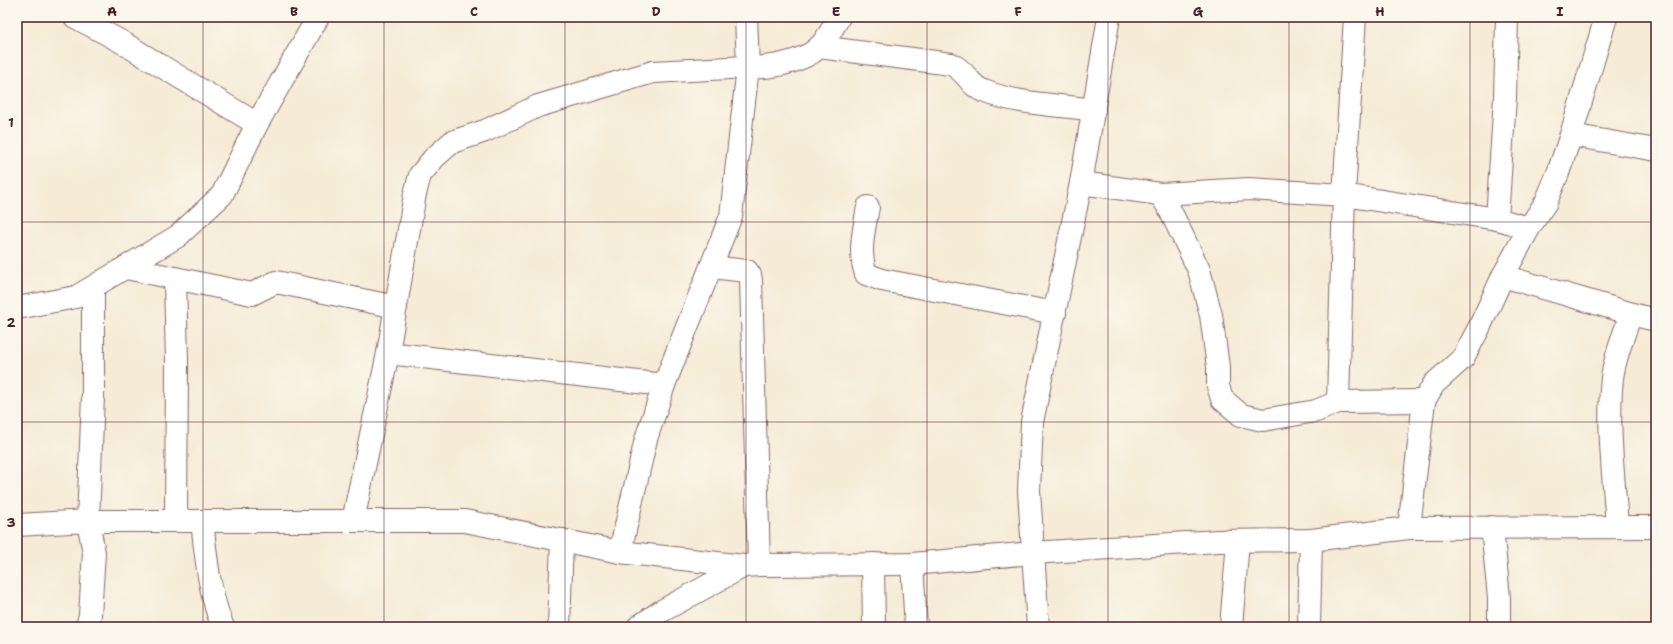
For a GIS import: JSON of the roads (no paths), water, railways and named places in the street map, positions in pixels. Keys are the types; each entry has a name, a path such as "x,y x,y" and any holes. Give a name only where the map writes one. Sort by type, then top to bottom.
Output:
{"street":[{"path":"75,17 120,41 257,124"},
{"path":"17,308 76,297 178,236 222,195 257,124 318,17"},
{"path":"620,552 646,438 664,385 731,216 748,66 746,17"},
{"path":"354,521 388,353 415,194 420,176 434,158 452,142 485,131 538,106 653,72 748,66 757,68 784,63 807,56 819,48 839,17"},
{"path":"1038,627 1029,491 1032,422 1081,183 1109,17"},
{"path":"1338,402 1344,195 1355,17"},
{"path":"1497,219 1505,98 1507,17"},
{"path":"1409,528 1424,401 1434,384 1463,358 1480,328 1503,276 1528,228 1546,202 1558,174 1571,135 1606,17"},
{"path":"819,48 951,64 960,68 974,86 984,91 1011,99 1094,110"},
{"path":"1571,135 1656,150"},
{"path":"1081,183 1160,194 1249,189 1344,195 1497,219 1528,228"},
{"path":"1160,194 1169,208 1199,270 1211,315 1218,386 1222,399 1241,415 1263,420 1316,411 1338,402 1424,401"},
{"path":"868,207 861,246 862,264 866,274 882,280 1055,313"},
{"path":"711,267 747,271 751,280 751,566"},
{"path":"126,268 252,294 276,282 396,307"},
{"path":"1503,276 1656,320"},
{"path":"175,278 177,363 176,521"},
{"path":"87,627 90,615 94,553 88,521 93,395 93,287"},
{"path":"1617,526 1611,413 1612,376 1631,314"},
{"path":"388,353 664,385"},
{"path":"17,525 88,521 465,521 620,552 751,566 912,564 1032,553 1238,541 1311,540 1409,528 1656,527"},
{"path":"202,521 209,575 218,614 223,627"},
{"path":"1492,527 1499,598 1499,627"},
{"path":"560,627 562,540"},
{"path":"1309,627 1311,540"},
{"path":"1231,627 1238,541"},
{"path":"873,564 874,627"},
{"path":"912,564 916,627"},
{"path":"638,627 660,612 751,566"}]}
